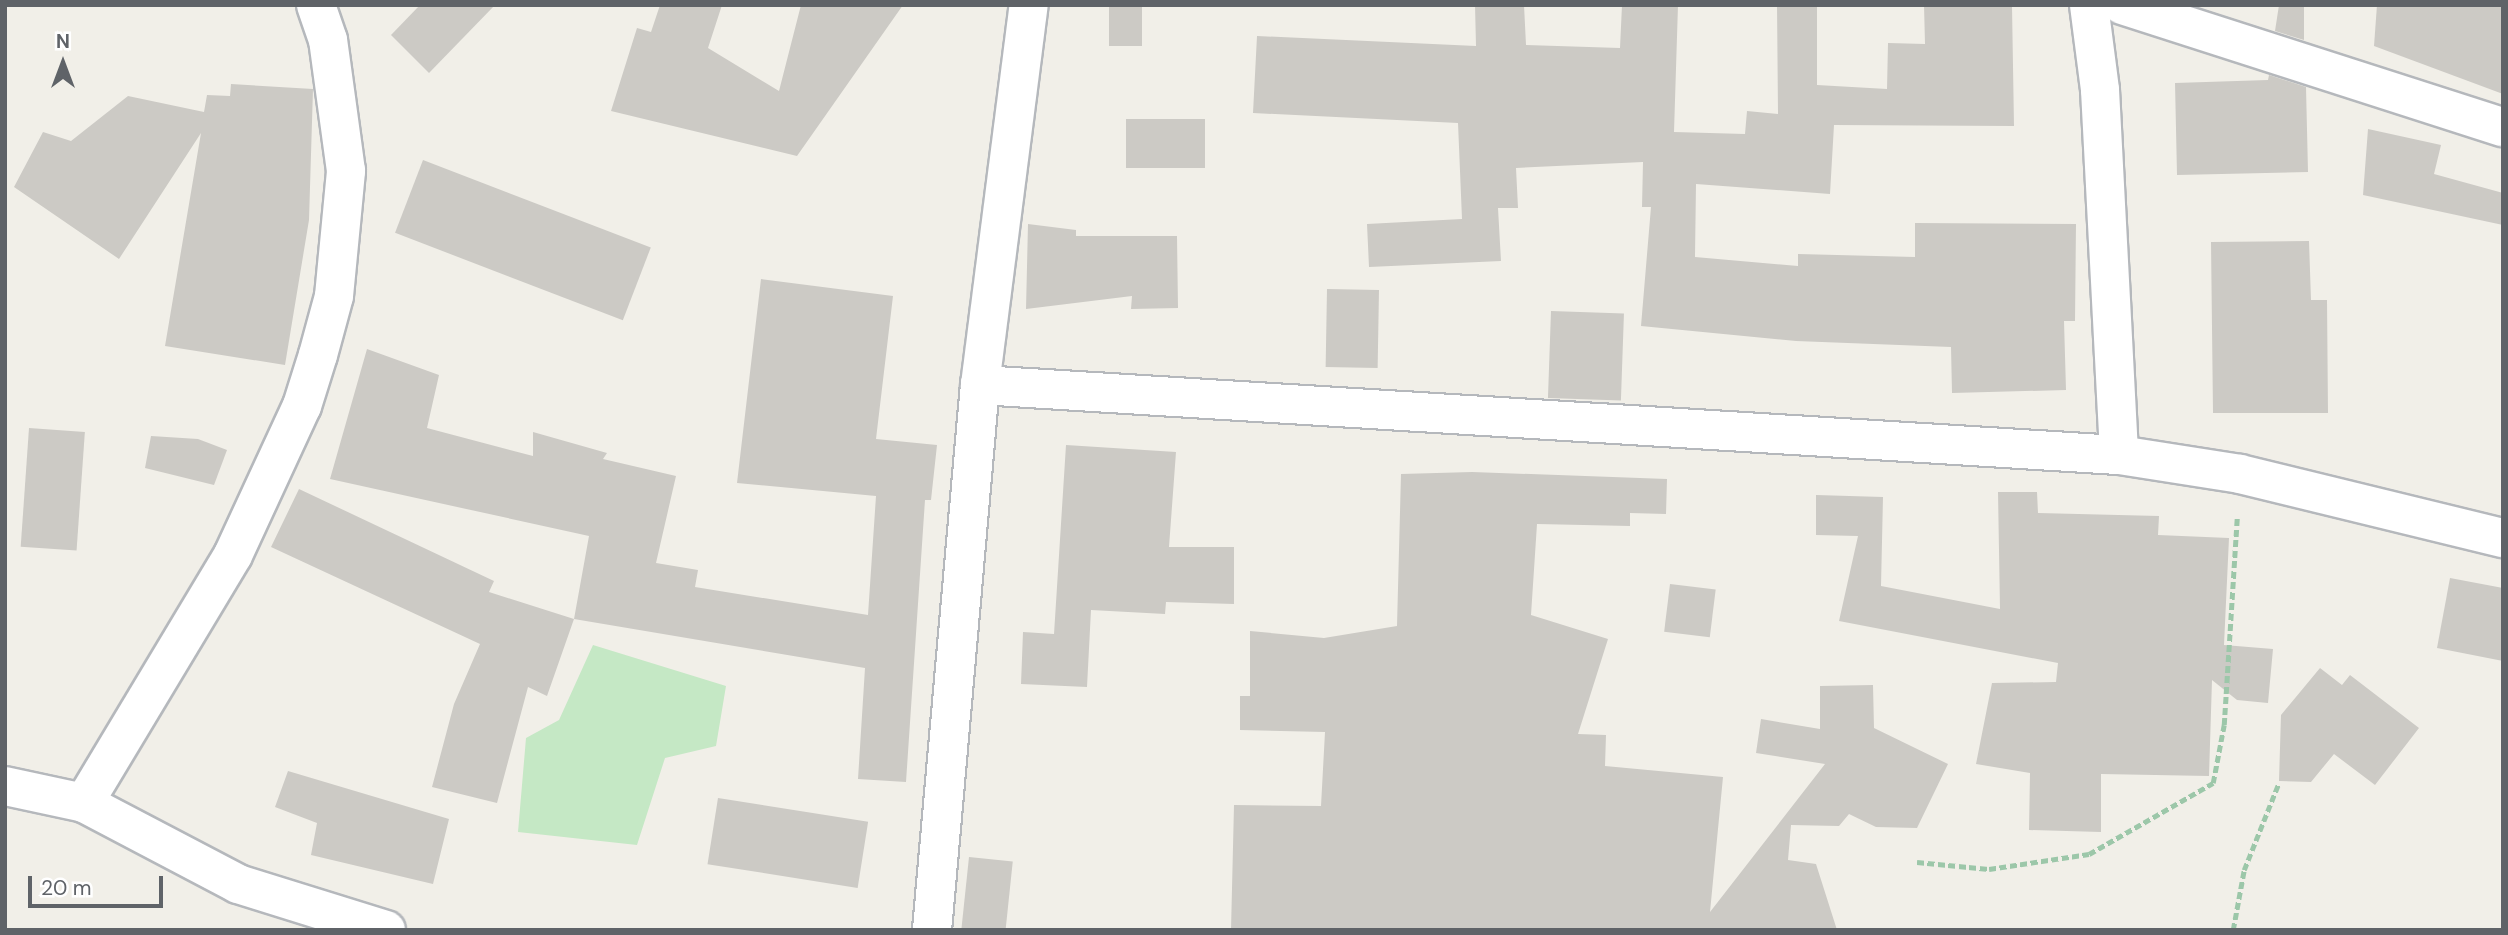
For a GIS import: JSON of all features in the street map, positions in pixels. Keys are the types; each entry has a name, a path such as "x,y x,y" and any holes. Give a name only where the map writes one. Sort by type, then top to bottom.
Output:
{"street":[{"path":"84,803 233,555 302,406 318,355 334,296 346,172 328,40 316,5"},
{"path":"932,930 980,385 1029,5"},
{"path":"2089,5 2100,90 2119,455"},
{"path":"2122,5 2503,127"},
{"path":"980,385 2119,455 2240,474 2503,538"},
{"path":"5,786 84,803 238,884 386,930"}],"path":[{"path":"1917,862 1989,869 2089,854 2213,783 2224,725 2240,474"},
{"path":"2233,930 2244,870 2278,785"}],"green space":[{"path":"593,645 726,686 716,746 665,758 637,845 518,832 526,738 559,720"}],"building":[{"path":"420,5 495,5 429,73 391,35"},
{"path":"660,5 722,5 708,48 779,91 801,5 903,5 797,156 611,111 637,28 651,32"},
{"path":"1109,5 1142,5 1142,46 1109,46"},
{"path":"1475,5 1524,5 1526,45 1620,48 1622,5 1678,5 1674,132 1745,134 1747,111 1778,114 1777,5 1817,5 1817,85 1887,89 1888,43 1925,44 1924,5 2012,6 2014,126 1834,125 1830,194 1696,184 1695,257 1798,266 1798,254 1915,257 1915,223 2076,224 2075,321 2064,321 2066,390 1952,393 1951,347 1796,341 1641,326 1651,207 1642,207 1643,162 1516,168 1518,208 1498,208 1501,261 1369,267 1367,224 1462,219 1458,123 1253,113 1257,36 1476,46"},
{"path":"2279,5 2304,5 2304,40 2275,31"},
{"path":"2377,5 2503,5 2503,94 2374,46"},
{"path":"2269,75 2306,87 2308,172 2177,175 2175,83 2268,80"},
{"path":"231,84 313,89 309,220 285,365 165,346 201,133 119,259 14,187 43,132 71,141 128,96 204,112 207,95 230,96"},
{"path":"1126,119 1205,119 1205,168 1126,168"},
{"path":"2368,129 2441,145 2434,174 2503,193 2503,225 2363,195"},
{"path":"423,160 651,247 623,320 395,233"},
{"path":"1028,224 1076,230 1076,236 1177,236 1178,308 1131,309 1132,296 1026,309"},
{"path":"2309,241 2311,300 2327,300 2328,413 2213,413 2211,242"},
{"path":"761,279 893,296 876,439 937,445 931,500 925,500 906,782 858,779 865,668 574,619 589,536 330,479 367,349 439,375 427,428 533,456 533,432 607,453 603,459 676,476 656,563 698,570 695,587 868,615 876,496 737,483"},
{"path":"1327,289 1379,290 1378,368 1326,367"},
{"path":"1551,311 1624,314 1621,400 1548,398"},
{"path":"29,428 85,432 77,551 21,547"},
{"path":"151,436 198,439 227,450 214,485 145,468"},
{"path":"1066,445 1176,452 1169,547 1234,547 1234,604 1166,602 1165,614 1091,610 1087,687 1021,684 1023,632 1054,634"},
{"path":"1472,472 1667,479 1666,514 1630,513 1630,526 1537,524 1531,615 1608,639 1578,734 1606,735 1605,766 1723,777 1710,912 1825,764 1756,753 1761,719 1820,729 1820,686 1873,685 1874,728 1948,764 1917,828 1876,827 1849,814 1839,826 1791,825 1788,860 1816,864 1837,930 1231,930 1234,805 1321,806 1325,732 1240,730 1240,696 1250,696 1250,631 1324,638 1397,626 1401,474"},
{"path":"299,489 494,581 489,592 574,619 547,696 528,687 497,803 432,787 454,704 480,644 271,547"},
{"path":"1998,492 2037,492 2038,513 2159,516 2158,535 2229,538 2224,645 2273,649 2268,703 2237,700 2212,680 2209,776 2101,774 2101,832 2029,830 2030,773 1976,764 1992,683 2056,682 2058,663 1839,621 1858,536 1816,535 1816,495 1883,497 1881,586 2000,609"},
{"path":"2450,578 2503,588 2503,661 2437,648"},
{"path":"1670,584 1716,590 1710,637 1664,632"},
{"path":"2320,668 2342,685 2350,675 2419,728 2375,785 2334,754 2311,782 2279,781 2281,715"},
{"path":"288,771 449,819 433,884 311,855 317,823 275,807"},
{"path":"718,798 868,822 858,888 708,864"},
{"path":"969,857 1013,862 1006,930 961,930"}]}
